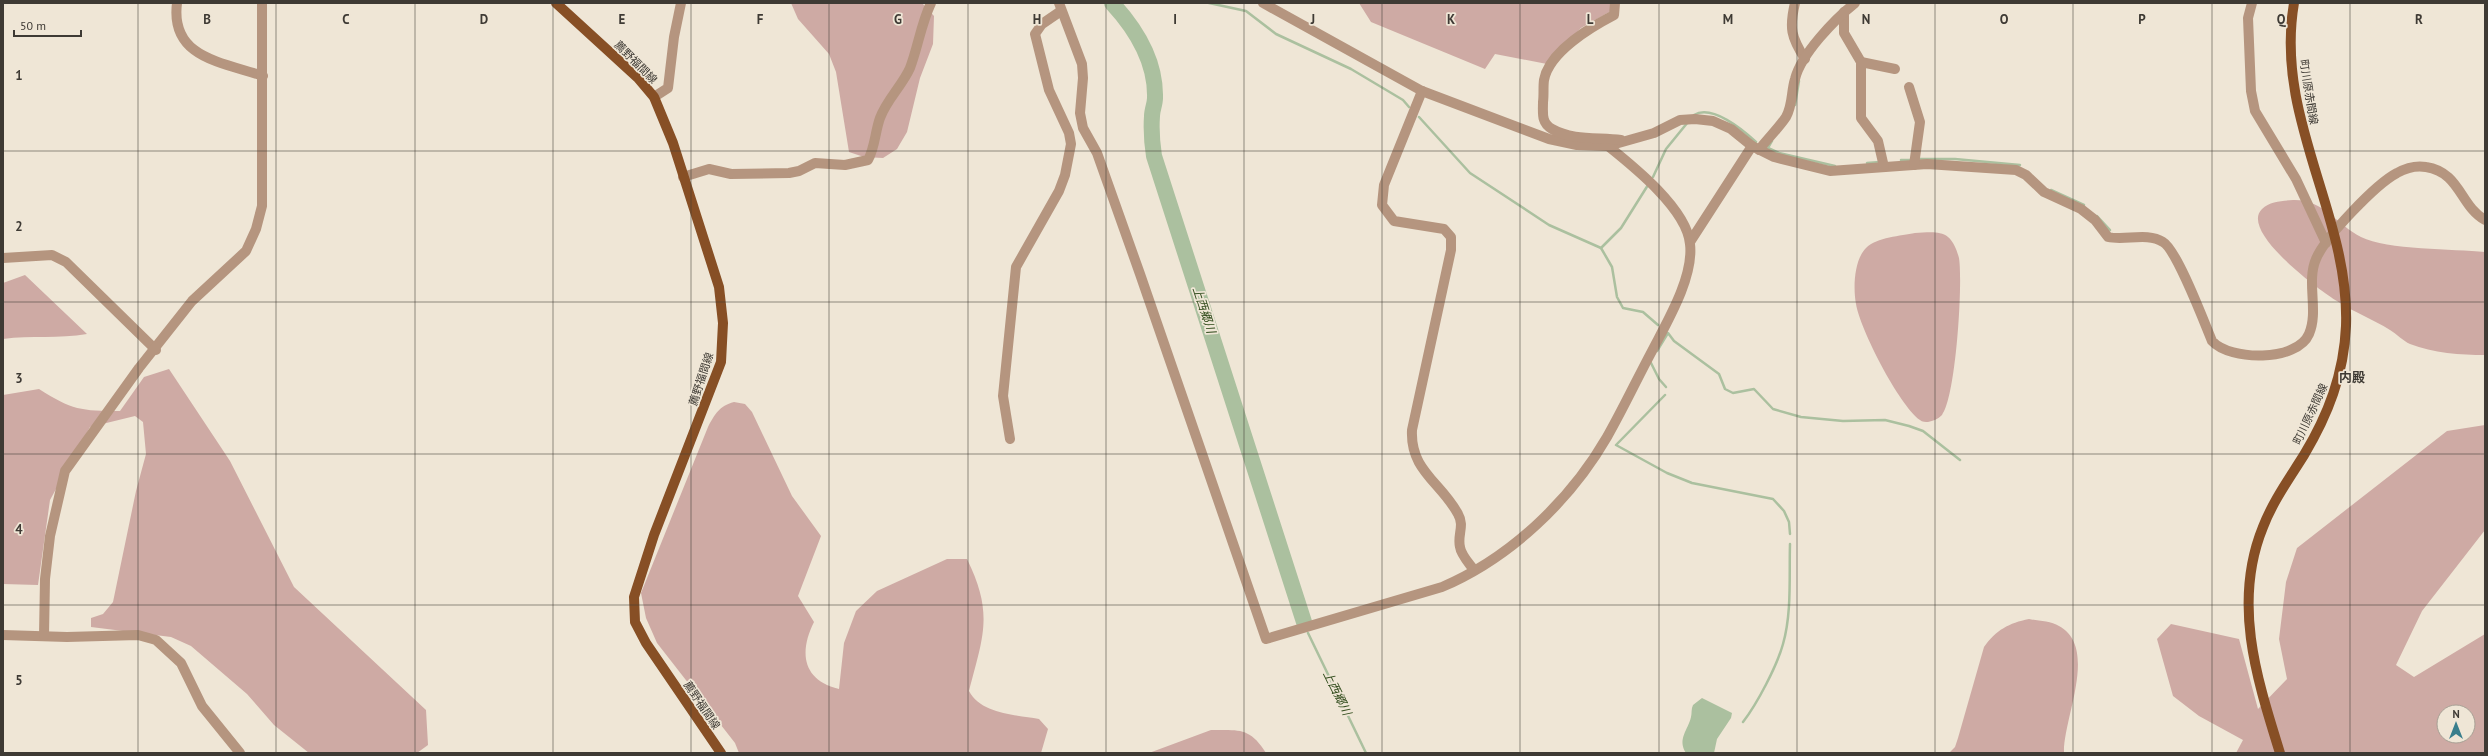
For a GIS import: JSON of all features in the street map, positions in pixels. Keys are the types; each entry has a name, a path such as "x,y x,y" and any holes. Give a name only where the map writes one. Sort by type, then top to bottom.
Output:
{"main road":[{"name":"薦野福間線","path":"556,3 638,78 654,97 673,143 719,287 723,323 722,350 717,373 634,592 634,610 635,622 646,643 721,753"},
{"name":"町川原赤間線","path":"2280,753 2258,681 2251,646 2248,616 2248,591 2254,554 2263,527 2279,494 2318,431 2329,408 2342,368 2345,348 2346,304 2333,234 2308,152 2294,92 2290,44 2294,3"}],"street":[{"path":"177,3 176,17 178,29 183,40 193,50 263,76"},
{"path":"44,636 45,579 50,536 65,471 140,368 156,350 192,301 246,251 256,229 262,206 262,3"},
{"path":"654,97 668,88 674,37 682,3"},
{"path":"683,177 709,169 731,174 800,172 816,163 845,165 868,160 872,153 879,120 892,93 910,68 921,24 931,3"},
{"path":"1263,3 1422,91 1549,139 1577,145 1608,146 1654,133 1691,119 1713,121 1731,130 1755,148 1788,161 1830,171 1857,171 1914,165 1956,165 2016,170 2026,175 2044,192 2081,209 2095,220 2108,237 2154,239 2164,242 2177,260 2212,341 2222,349 2233,353 2271,354 2294,350 2304,342 2310,334 2312,321 2312,287 2316,260 2333,234 2368,196 2396,174 2412,166 2426,167 2443,172 2485,220"},
{"path":"1615,3 1614,15 1581,33 1565,48 1547,71 1544,80 1543,116 1546,124 1563,134 1579,138 1627,141"},
{"path":"1795,3 1791,30 1796,45 1805,58"},
{"path":"1690,242 1755,148 1786,117 1791,104 1794,79 1805,58 1832,24 1855,3"},
{"path":"2252,3 2248,18 2251,91 2255,111 2296,179 2326,243"},
{"path":"1010,439 1003,396 1016,268 1059,191 1065,175 1071,144 1070,133 1048,90 1035,34 1042,24 1060,7 1082,64 1083,78 1080,108 1083,128 1096,153 1140,274 1266,639 1442,586 1474,570 1502,553 1552,510 1568,492 1604,442 1669,319 1688,268 1690,242 1683,225 1661,194 1637,169 1608,146"},
{"path":"1844,12 1844,33 1861,62 1861,118 1878,141 1884,167"},
{"path":"1861,62 1894,69"},
{"path":"1909,87 1920,122 1914,165"},
{"path":"1422,91 1384,185 1382,205 1394,221 1444,229 1451,237 1451,250 1412,430 1411,442 1416,461 1458,512 1462,528 1459,545 1461,552 1474,570"},
{"path":"3,258 52,255 66,262 156,350"},
{"path":"3,635 138,635 156,640 181,663 202,706 240,753"}],"shaded area":[{"path":"791,3 922,3 934,16 933,44 920,78 907,132 897,149 883,158 864,157 849,152 836,72 829,54 798,19"},
{"path":"1359,3 1612,3 1611,11 1581,28 1547,64 1495,54 1485,69 1371,22"},
{"path":"2293,200 2304,201 2321,208 2352,232 2373,241 2403,247 2485,252 2485,355 2447,353 2428,350 2410,344 2383,326 2350,309 2315,286 2284,260 2271,245 2262,231 2258,219 2262,209 2265,206 2277,202"},
{"path":"1915,233 1941,233 1948,237 1954,244 1957,252 1960,271 1959,314 1955,364 1951,386 1947,404 1942,415 1935,420 1928,422 1921,421 1911,412 1882,366 1872,348 1859,316 1855,297 1855,274 1859,260 1866,248 1876,241"},
{"path":"25,275 87,334 3,339 3,283"},
{"path":"169,369 230,461 294,587 426,710 428,745 417,753 309,753 274,725 247,694 191,646 171,637 91,627 91,618 103,614 113,602 136,491 146,454 143,422 135,416 90,427 50,500 38,585 3,584 3,395 39,389 60,401 77,408 96,411 120,411 144,377"},
{"path":"734,402 745,404 752,412 792,496 821,536 798,596 814,622 806,644 806,654 807,663 811,672 817,679 827,685 839,689 844,643 856,611 877,591 947,559 967,559 981,595 983,610 982,640 969,691 982,705 990,709 1039,719 1048,729 1041,753 739,753 735,743 657,643 646,618 641,593 708,427 721,408"},
{"path":"2485,425 2485,530 2422,611 2396,665 2414,677 2485,634 2485,753 2236,753 2243,740 2199,716 2173,696 2157,639 2171,624 2239,639 2258,709 2287,679 2279,639 2286,582 2297,548 2447,431"},
{"path":"2029,619 2056,624 2071,636 2077,650 2078,667 2076,685 2065,738 2064,753 1949,753 1955,747 1958,738 1984,647 1993,636 2004,628"},
{"path":"1702,698 1732,713 1731,718 1717,739 1714,753 1686,753 1683,743 1684,735 1690,722 1693,705"},
{"path":"1211,730 1236,730 1249,734 1255,738 1266,753 1149,753"}],"waterway":[{"name":"上西郷川","path":"1112,3 1129,24 1143,47 1148,59 1152,72 1155,100 1152,114 1152,141 1154,156 1304,622"},
{"path":"1209,3 1246,11 1276,34 1351,69 1403,100 1409,107"},
{"path":"1795,105 1799,81"},
{"path":"1694,115 1709,113 1718,116 1735,125 1756,142"},
{"path":"1419,117 1470,173 1549,225 1601,248 1612,267 1617,297 1623,308 1643,312 1658,325"},
{"path":"1653,177 1666,149 1688,122"},
{"path":"1772,141 1768,148 1779,153 1835,166"},
{"path":"1919,159 1955,159 2020,165"},
{"path":"1901,160 1910,160"},
{"path":"1867,163 1880,162"},
{"path":"1601,248 1621,228 1648,185"},
{"path":"2051,190 2084,205"},
{"path":"2097,216 2110,230"},
{"path":"1657,351 1668,333 1674,341 1719,374 1725,389 1733,393 1754,389 1773,409 1801,417 1843,421 1885,420 1909,426 1923,431 1960,460"},
{"path":"1651,363 1659,379 1666,387"},
{"path":"1665,395 1616,445 1667,473 1692,483 1773,499 1784,511 1789,522 1790,534"},
{"path":"1743,722 1766,684 1783,644 1788,620 1790,594 1790,544"},
{"name":"上西郷川","path":"1308,633 1366,753"}],"district":[{"name":"内殿","path":"2352,377"}]}
